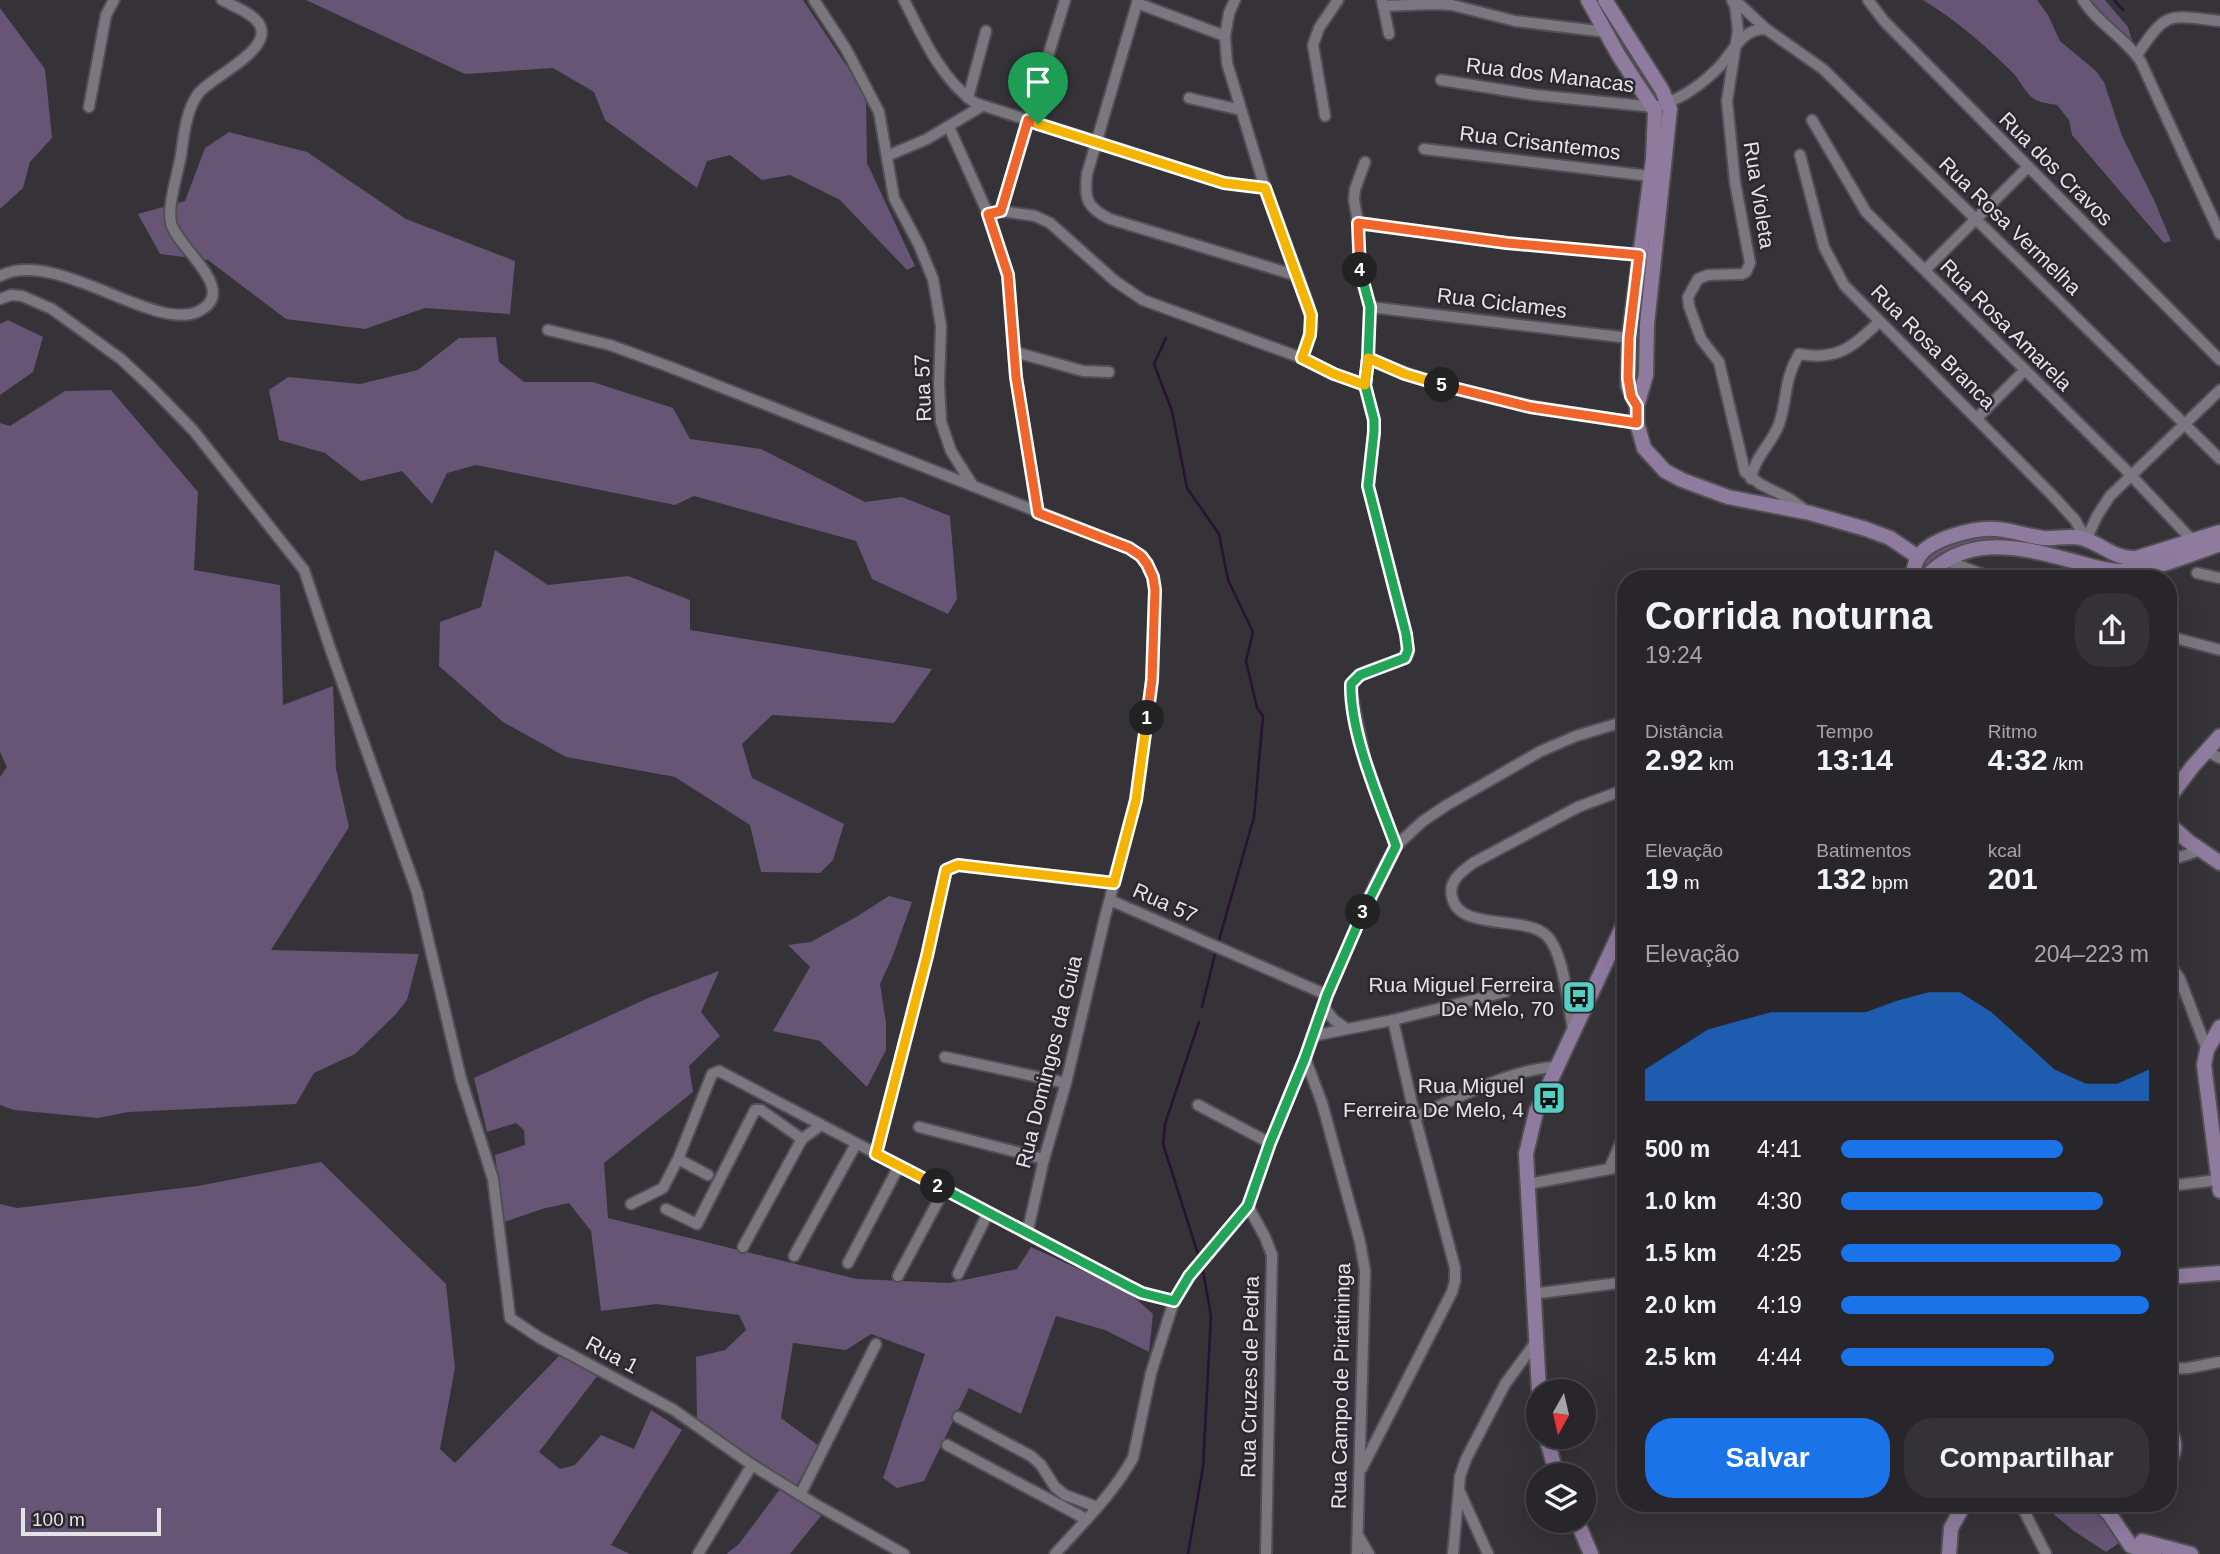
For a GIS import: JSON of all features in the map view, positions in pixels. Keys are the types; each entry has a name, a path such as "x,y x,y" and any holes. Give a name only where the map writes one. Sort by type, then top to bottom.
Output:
{"street":[{"path":"89,107 106,15 114,0"},
{"path":"0,275 17,269 41,271 178,315 198,312 211,300 213,286 209,277 174,232 170,214 187,121 194,102 207,84 253,52 260,39 260,25 252,15 222,0"},
{"name":"Rua 57","path":"814,0 879,112 894,198 927,261 940,306 941,422 951,452 973,486 1129,548 1141,556 1153,577 1155,624 1152,680 1141,767 1136,800 1110,900 1325,1000"},
{"path":"904,0 949,79 968,98 982,106 1224,183 1265,188"},
{"path":"1001,211 1065,0"},
{"path":"1325,116 1313,45 1319,28 1338,0"},
{"path":"1588,0 1619,56 1654,107 1656,125 1629,338 1628,386 1637,406"},
{"path":"1605,0 1669,104 1670,129 1647,324 1646,375 1637,406 1637,423 1644,448 1665,471 1682,480 1728,497 1810,513 1866,528 1890,538 1918,557"},
{"name":"Rua Rosa Vermelha","path":"1733,0 1766,29 1823,69 2220,458"},
{"name":"Rua Violeta","path":"1733,0 1737,18 1736,44 1727,101 1735,182 1750,263 1749,269 1742,274 1708,275 1698,279 1690,291 1688,301 1701,339 1719,362 1745,472 1751,479"},
{"name":"Rua dos Cravos","path":"1868,0 1884,21 2027,168 2220,360"},
{"path":"2083,0 2095,16 2137,55 2220,234"},
{"path":"1225,36 1137,1 1087,174 1085,194 1093,209 1100,214 1298,276"},
{"path":"1233,1 1225,36 1231,81 1265,188 1308,303 1312,326 1302,358"},
{"path":"1389,34 1383,3 1434,4 1475,9 1515,21 1605,32"},
{"path":"2137,55 2155,27 2164,20 2186,17 2220,21"},
{"path":"1669,104 1688,93 1718,68 1736,44 1752,31 1766,29"},
{"path":"968,98 986,32"},
{"name":"Rua dos Manacas","path":"1441,80 1535,95 1654,107 1669,104"},
{"path":"1189,98 1241,110"},
{"path":"887,156 949,127 982,106"},
{"name":"Rua Rosa Amarela","path":"1812,121 1861,206 2131,475 2193,541"},
{"path":"949,127 988,214 1008,275 1023,424 1038,513"},
{"name":"Rua Crisantemos","path":"1424,149 1650,176"},
{"name":"Rua Rosa Branca","path":"1800,155 1829,261 1844,285 2075,520 2086,540"},
{"path":"1365,162 1355,189 1359,267 1370,307 1365,385 1374,420 1374,432 1368,486 1408,650 1405,658 1355,678 1351,691 1365,760 1396,846"},
{"path":"1925,270 2027,168"},
{"path":"988,214 1001,211 1035,216 1050,223 1115,281 1143,300 1302,358 1334,374 1365,385"},
{"path":"1358,223 1507,243 1639,255"},
{"name":"Rua 1","path":"0,299 10,295 22,296 52,309 121,359 193,430 304,570 416,892 461,1079 493,1179 510,1318 540,1338 674,1410 752,1465 904,1554"},
{"name":"Rua Ciclames","path":"1370,307 1629,338"},
{"path":"1810,513 1790,499 1751,479 1756,462 1780,422 1789,374 1799,354 1827,356 1846,351 1879,322"},
{"path":"548,330 610,345 670,367 973,486"},
{"path":"1015,352 1083,371 1109,372"},
{"path":"1368,358 1418,379 1511,403 1637,423"},
{"path":"1976,418 2025,370"},
{"path":"2086,540 2110,496 2220,390"},
{"path":"1914,570 1918,557 1936,544 1973,530 2006,530 2045,538 2071,537 2086,540 2113,555 2128,558 2220,532"},
{"path":"2040,553 2045,538"},
{"path":"2132,570 2220,544"},
{"path":"1934,570 1960,552 1988,547 2021,549 2106,570"},
{"path":"1944,561 1970,570"},
{"path":"2197,573 2220,578"},
{"path":"2177,638 2220,650"},
{"path":"1055,1554 1097,1507 1133,1458 1151,1373 1174,1301 1189,1276 1248,1206 1325,1000 1375,884 1396,846 1423,821 1447,805 1541,751 1576,736 1617,724"},
{"path":"2177,788 2220,736"},
{"path":"2206,751 2220,758"},
{"path":"1573,1029 1558,960 1548,937 1527,926 1466,915 1453,903 1451,888 1460,873 1473,863 1578,807 1617,792"},
{"path":"2177,833 2220,863"},
{"path":"2177,859 2202,850"},
{"path":"876,1154 927,956 946,870 958,865 1114,883"},
{"name":"Rua Domingos da Guia","path":"1027,1234 1110,900"},
{"path":"1538,1379 1526,1154 1530,1129 1573,1029 1617,938"},
{"path":"2177,979 2178,975"},
{"path":"2178,975 2207,1050"},
{"path":"1312,1036 1393,1020 1505,992"},
{"path":"1325,1000 1334,1020 1347,1030"},
{"path":"1360,1474 1452,1292 1455,1281 1455,1268 1415,1117 1393,1020"},
{"path":"2177,1186 2219,1186 2205,1057 2220,1027"},
{"path":"945,1057 1066,1083"},
{"name":"Rua Campo de Piratininga","path":"1305,1058 1322,1103 1364,1262 1357,1554"},
{"path":"1415,1117 1515,1074 1556,1067"},
{"path":"631,1203 663,1188 678,1159 712,1074 716,1072 1142,1293 1174,1301"},
{"path":"1198,1105 1270,1143"},
{"path":"666,1209 697,1224 755,1110 761,1110 802,1139"},
{"path":"743,1247 802,1139 821,1125"},
{"path":"919,1128 1044,1160"},
{"path":"794,1256 856,1144"},
{"path":"1609,1168 1617,1151"},
{"path":"678,1159 708,1175"},
{"path":"848,1263 899,1166"},
{"path":"1528,1184 1617,1167"},
{"path":"898,1276 944,1190"},
{"name":"Rua Cruzes de Pedra","path":"1248,1206 1272,1255 1266,1554"},
{"path":"958,1274 988,1213"},
{"path":"2177,1277 2220,1273"},
{"path":"1532,1294 1617,1283"},
{"path":"1453,1554 1458,1489 1466,1459 1504,1384 1535,1343"},
{"path":"800,1495 876,1345"},
{"path":"2177,1368 2220,1362"},
{"path":"1518,1364 1532,1379"},
{"path":"958,1417 1031,1456 1041,1465 1055,1487 1065,1495 1097,1507"},
{"path":"947,1445 1086,1519"},
{"path":"698,1554 752,1465"},
{"path":"1458,1489 1488,1554"},
{"path":"1949,1554 1951,1528 1960,1512"},
{"path":"2025,1512 2046,1554"},
{"path":"2106,1512 2131,1546 2154,1554"},
{"path":"1582,1533 1591,1554"},
{"path":"1359,1537 1369,1554"},
{"path":"2131,1546 2191,1554"}],"shaded area":[{"path":"306,0 803,0 866,95 867,163 915,266 907,270 840,200 790,175 762,180 730,155 707,161 697,188 605,120 594,92 553,68 465,74"},
{"path":"1923,0 2037,0 2048,15 2060,41 2096,71 2104,82 2122,136 2171,241 2164,243 2072,135 2069,120 2057,105 2032,97 2012,72 1981,43"},
{"path":"2086,0 2105,0 2128,27 2133,44 2130,44"},
{"path":"0,8 45,69 52,138 30,162 23,188 0,209"},
{"path":"229,132 307,152 406,219 515,261 510,314 425,308 365,329 286,319 208,260 160,254 138,214 185,201 205,148"},
{"path":"8,320 43,337 33,372 0,395 0,324"},
{"path":"496,337 499,362 524,382 593,382 673,408 690,439 761,449 865,502 902,497 950,516 957,599 948,614 872,579 856,541 694,496 675,505 476,465 447,473 432,504 402,471 361,481 325,453 279,440 269,390 288,377 360,384 418,370 459,338"},
{"path":"111,390 198,492 194,570 280,585 283,705 333,686 336,769 349,827 271,950 419,954 407,1000 396,1014 355,1054 314,1073 296,1104 128,1112 98,1118 14,1110 0,1105 0,777 7,767 0,752 0,423 10,426 65,391"},
{"path":"1983,532 2033,543 2034,546 2007,542 1933,570 1920,570 1930,556 1954,542"},
{"path":"495,550 548,585 628,576 690,600 690,630 932,669 894,723 772,715 742,744 752,778 844,824 833,860 820,873 761,872 750,825 675,777 566,757 503,722 439,666 440,622 481,607"},
{"path":"889,896 912,902 880,984 886,1023 886,1050 867,1087 820,1041 773,1031 810,967 788,945 811,942"},
{"path":"719,971 701,1012 720,1036 689,1066 693,1092 604,1163 608,1218 857,1279 949,1283 1017,1269 1031,1247 1127,1291 1153,1314 1149,1352 1105,1330 1056,1316 1021,1414 969,1388 924,1481 897,1488 883,1478 925,1354 871,1334 846,1350 793,1343 781,1418 819,1446 796,1486 697,1420 696,1357 725,1350 746,1330 739,1315 657,1304 601,1311 591,1231 569,1203 504,1222 495,1155 525,1145 524,1130 516,1123 487,1132 474,1078 648,998"},
{"path":"321,1162 446,1284 455,1368 440,1449 455,1463 559,1356 598,1375 539,1452 560,1469 575,1465 601,1435 634,1449 651,1410 682,1430 611,1545 630,1554 0,1554 0,1204 17,1208 198,1186"},
{"path":"780,1489 821,1516 790,1554 726,1554 739,1544"},
{"path":"2051,1512 2098,1512 2122,1541 2106,1552"}],"waterway":[{"path":"2114,0 2123,10"},
{"path":"1166,338 1154,364 1172,411 1187,488 1219,534 1228,580 1253,632 1246,661 1257,708 1263,716 1254,817 1219,940"},
{"path":"1202,1007 1215,954"},
{"path":"1198,1254 1163,1144 1165,1124 1199,1022"},
{"path":"1188,1554 1203,1467 1211,1316 1203,1271"}],"place":[{"name":"Rua Miguel Ferreira De Melo, 70","path":"1579,997"},
{"name":"Rua Miguel Ferreira De Melo, 4","path":"1549,1098"}],"route":[{"path":"1038,124 1028,120 1001,211 988,214 1008,275 1016,377 1038,513 1129,548 1141,556 1153,577 1155,624 1152,680 1136,800 1114,883 958,865 946,870 927,956 876,1154 1142,1293 1174,1301 1189,1276 1248,1206 1327,995 1375,884 1396,846 1365,760 1351,691 1355,678 1399,661 1408,654 1406,634 1368,486 1374,432 1374,420 1365,385 1370,307 1359,267 1358,223 1507,243 1639,255 1629,338 1628,378 1631,396 1637,406 1637,423 1511,403 1418,379 1368,358 1365,385 1334,374 1302,358 1312,326 1311,315 1265,188 1224,183 1038,124"}]}
